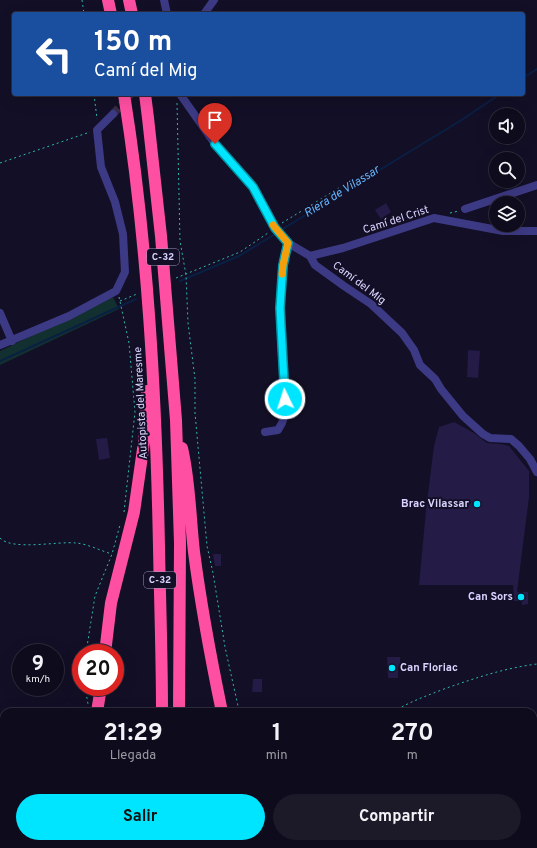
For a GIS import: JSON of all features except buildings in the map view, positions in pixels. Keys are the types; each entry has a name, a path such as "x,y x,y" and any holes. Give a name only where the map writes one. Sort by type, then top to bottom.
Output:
{"highway":[{"path":"108,0 111,12"},
{"path":"129,0 132,12"},
{"name":"Autopista del Maresme","path":"124,96 133,153 151,340 157,447 162,708"},
{"name":"C-32","path":"144,96 161,236 176,420 180,543 179,708"},
{"path":"106,644 111,603 134,512 144,442 151,340"},
{"name":"C-32","path":"176,420 186,464 194,553 211,663 221,708"},
{"path":"94,708 98,696"}],"street":[{"path":"164,0 167,12"},
{"path":"205,12 214,0"},
{"name":"Camí del Mig","path":"179,97 215,144 253,187 275,228 288,243 310,256 315,265 371,304 402,333 414,350 420,365 435,379 441,389 468,420 483,434 490,438 511,439 530,459 537,472"},
{"path":"0,345 69,316 116,291 125,272 124,234 115,202 101,167 97,130 113,114"},
{"path":"466,209 537,185"},
{"name":"Camí del Crist","path":"310,256 343,248 434,218 503,231 537,231"},
{"path":"265,432 278,430 286,412 280,308 283,265 288,243"},
{"path":"0,312 12,341"}],"path":[{"path":"82,0 84,12"},
{"path":"0,163 97,130 98,121 94,96"},
{"path":"179,97 180,241 186,275 188,323 195,379 196,413 207,546 213,572 225,647 240,708"},
{"path":"176,278 240,252 275,228 347,183"},
{"path":"124,513 135,412 129,343 120,301 137,294"},
{"path":"87,644 95,596 112,554 122,520"},
{"path":"0,538 4,542 19,545 77,543 112,554"},
{"path":"400,708 408,703 469,680 514,667 537,664"},
{"path":"88,696 92,708"}],"green space":[{"path":"113,297 119,309 0,365 0,351"}],"waterway":[{"name":"Riera de Vilassar","path":"525,77 537,69"},
{"name":"Riera de Vilassar","path":"281,230 460,121 497,96"},
{"name":"Riera de Vilassar","path":"180,281 239,256 277,233"},
{"path":"0,361 136,299"}],"tunnel":[{"path":"113,114 129,96"}],"slow traffic":[{"path":"273,225 288,243 282,274"}],"place":[{"name":"Brac Vilassar","path":"477,504"},
{"name":"Can Sors","path":"521,597"},
{"name":"Can Floriac","path":"392,668"}],"route":[{"path":"215,144 253,187 275,228 288,243 283,265 280,308 285,399"}]}
